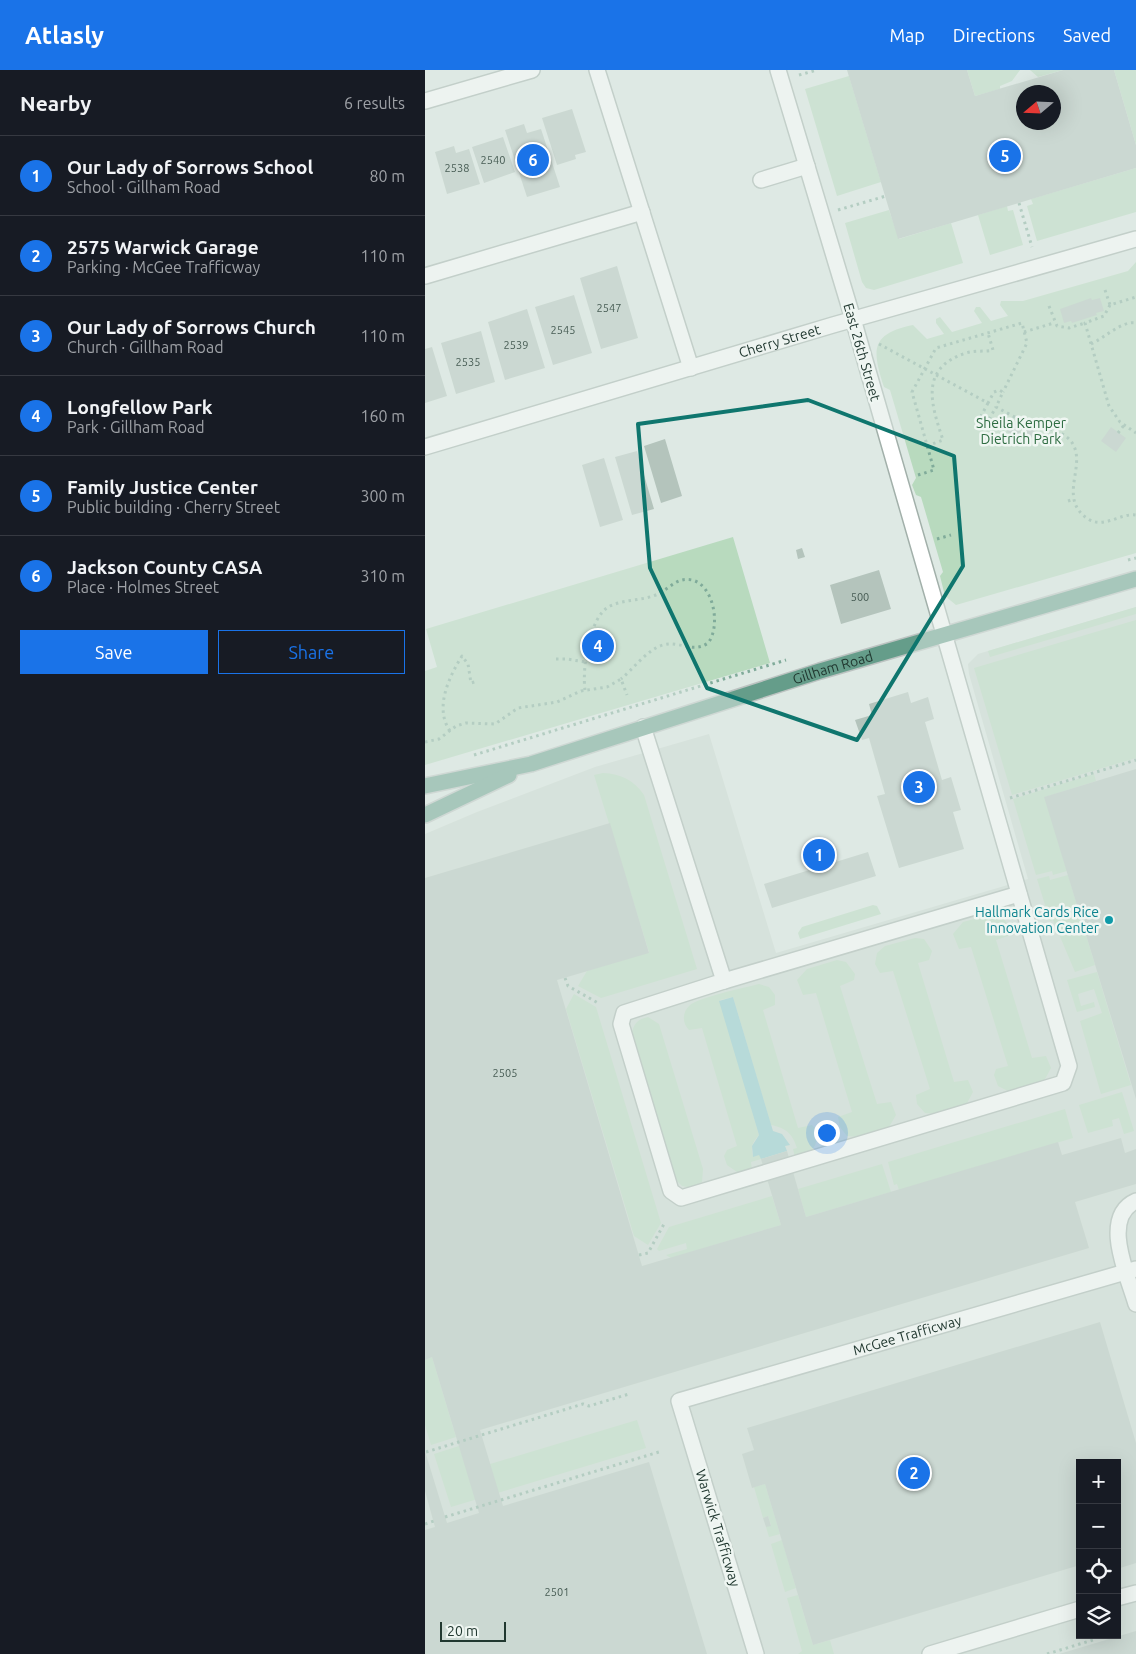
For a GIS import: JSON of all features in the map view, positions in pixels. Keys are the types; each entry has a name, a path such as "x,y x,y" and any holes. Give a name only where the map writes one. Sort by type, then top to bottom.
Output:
{"main road":[{"name":"Gillham Road","path":"425,786 531,764 643,727 943,634 1136,578"},
{"name":"Gillham Road","path":"425,815 531,764"}],"street":[{"path":"425,101 532,70"},
{"path":"597,70 691,368"},
{"name":"East 26th Street","path":"724,981 624,1013 621,1024 671,1192 681,1198 1063,1083 1069,1066 779,70"},
{"path":"761,180 807,166"},
{"path":"425,276 642,212"},
{"name":"Cherry Street","path":"425,447 853,319 1136,238"},
{"path":"643,727 724,981 1019,894"},
{"path":"1136,1201 1123,1210 1117,1227 1119,1244 1131,1271 1136,1304"},
{"name":"McGee Trafficway","path":"679,1402 1131,1271"},
{"name":"Warwick Trafficway","path":"679,1402 756,1654"},
{"path":"1121,1597 1136,1593"},
{"path":"930,1654 1076,1610"}],"path":[{"path":"797,76 817,70"},
{"path":"845,208 886,196"},
{"path":"1019,203 1032,247"},
{"path":"1105,290 1110,305"},
{"path":"1049,306 1054,323 1066,328 1104,316 1110,305 1136,297"},
{"path":"918,475 934,470 912,392 935,348 1022,323 1027,343 996,407 986,425 982,422 981,416 994,392 999,390 1003,392"},
{"path":"1025,332 1054,323"},
{"path":"1085,323 1107,400 1113,412 1124,426 1136,433"},
{"path":"1091,344 1105,338 1123,325 1136,323"},
{"path":"927,446 943,440 931,398 932,386 936,375 944,365 958,356 975,351 993,350 988,333"},
{"path":"877,344 988,403"},
{"path":"996,407 1037,426 1059,432 1070,440 1077,458 1073,495 1081,512 1093,521 1105,522 1126,514 1136,515"},
{"path":"1118,432 1124,426"},
{"path":"1068,501 1074,499"},
{"path":"937,539 951,535"},
{"path":"425,742 434,741 466,723 495,724 518,708 557,702 585,690 607,687 621,679 660,646 673,644 695,648 708,643 714,630 713,610 708,595 700,584 690,580 679,580 658,594 610,606 603,611 596,622 585,662 585,690"},
{"path":"450,731 443,719 442,707 453,673 462,656 468,664 471,682 478,681"},
{"path":"556,659 567,658 585,662"},
{"path":"621,679 627,695"},
{"path":"1013,796 1136,760"},
{"path":"565,978 568,986 598,1003"},
{"path":"639,1255 649,1253 665,1224"},
{"path":"426,1452 583,1404 589,1406 629,1394"},
{"path":"445,1517 662,1451"},
{"path":"425,1524 434,1521"},
{"path":"1047,1654 1093,1639"}],"highlighted area":[{"path":"808,400 954,456 963,566 857,740 707,688 650,568 638,424"}],"shaded area":[{"path":"1136,607 1136,1654 425,1654 425,834 595,767 709,734 776,953 1028,879 969,674 968,664 978,654"}],"green space":[{"path":"967,70 1020,70 1012,81 1000,86 1000,89 975,96"},
{"path":"1030,70 1063,70 1038,77"},
{"path":"1114,70 1136,70 1136,145"},
{"path":"849,76 881,182 837,196 805,89"},
{"path":"1136,168 1136,212 1037,241 1027,206 1033,204 1031,199"},
{"path":"1007,206 1008,211 1013,210 1023,245 990,255 978,215"},
{"path":"889,210 899,239 951,223 963,263 874,290 866,288 862,282 845,223"},
{"name":"Sheila Kemper Dietrich Park","path":"1136,262 1136,553 956,605 945,596 940,576 943,572 921,497 916,495 912,485 916,478 890,390 884,387 877,363 878,346 889,333 913,325 927,339 944,334 936,323 936,319 940,317 952,332 982,323 974,311 976,307 980,307 991,321 1008,316 1000,305 1001,301 1023,301 1128,271"},
{"path":"733,537 770,663 425,765 425,671 437,667 426,629"},
{"path":"1136,607 1136,614 990,657 988,651"},
{"path":"1136,620 1136,758 1012,795 974,668"},
{"path":"603,773 627,779 636,785 644,795 697,969 601,998 578,986 587,971 649,952 594,775"},
{"path":"1094,774 1096,781 1045,797 1067,871 1053,875 1052,871 1036,875 1013,799"},
{"path":"1068,875 1095,965 1075,972 1053,920 1050,921 1037,879 1049,876 1050,880"},
{"path":"873,905 877,906 881,914 800,939 798,933 802,927"},
{"path":"993,914 1002,916 1010,928 1008,936 996,940 1032,1058 1046,1056 1051,1068 1044,1081 1008,1091 998,1086 994,1075 996,1069 1008,1066 971,947 959,949 953,934 963,922"},
{"path":"915,938 924,939 932,951 929,960 918,963 954,1082 968,1080 973,1092 966,1105 936,1114 925,1113 917,1104 916,1095 930,1089 893,971 880,973 875,964 877,953 885,946"},
{"path":"837,960 846,962 855,974 854,980 840,986 877,1104 891,1102 896,1115 889,1127 858,1137 847,1136 840,1127 838,1117 852,1112 816,993 803,995 797,980 807,969"},
{"path":"1097,972 1131,1085 1101,1094 1080,1021 1102,1013 1094,989 1078,994 1081,1006 1094,1002 1095,1007 1077,1012 1067,980"},
{"path":"759,984 769,987 775,995 775,1005 763,1010 798,1128 812,1125 816,1131 817,1138 811,1151 795,1157 793,1149 797,1148 791,1135 781,1128 771,1125 733,997 720,1000 759,1135 754,1142 752,1150 753,1156 760,1154 761,1159 751,1162 752,1170 737,1172 727,1165 724,1156 727,1150 737,1146 702,1028 689,1030 684,1018 687,1008 695,1002"},
{"path":"574,994 596,1007 661,1223 648,1245 634,1236 566,1009"},
{"path":"648,1017 659,1024 703,1169 702,1182 692,1188 682,1186 674,1178 632,1034 637,1023 641,1019"},
{"path":"1122,1092 1134,1131 1124,1134 1119,1118 1112,1120 1113,1126 1088,1133 1079,1105"},
{"path":"1065,1109 1073,1138 899,1190 897,1184 894,1185 888,1162"},
{"path":"882,1164 891,1192 806,1217 798,1189"},
{"path":"772,1196 781,1225 671,1258 666,1255 687,1249 686,1243 659,1251 657,1249 669,1227"},
{"path":"432,1357 456,1437 431,1445 425,1425 425,1360"},
{"path":"637,1420 646,1448 451,1507 434,1454 459,1446 467,1471"},
{"path":"765,1484 780,1534 769,1537 766,1527 771,1525 768,1516 763,1518 754,1487"},
{"path":"782,1540 796,1588 785,1592 771,1544"},
{"path":"798,1595 813,1645 830,1640 834,1654 798,1654 802,1651 787,1598"}],"water":[{"path":"733,997 773,1131 782,1134 790,1145 785,1146 787,1151 761,1159 759,1155 753,1157 752,1146 759,1135 719,1001"}],"building":[{"path":"847,70 967,70 975,96 1063,70 1114,70 1136,145 1136,168 898,239"},
{"path":"572,109 586,152 575,155 576,159 557,165 542,118"},
{"path":"524,124 527,133 541,129 560,187 527,197 505,130"},
{"path":"503,137 515,172 484,183 472,147"},
{"path":"454,146 456,153 469,149 480,184 447,194 435,152"},
{"path":"617,266 638,338 601,349 580,278"},
{"path":"574,295 592,353 553,365 535,307"},
{"path":"1091,298 1092,300 1100,298 1104,311 1072,323 1071,321 1064,323 1060,309"},
{"path":"527,309 545,368 505,380 488,322"},
{"path":"481,331 495,382 456,394 441,343"},
{"path":"432,347 447,396 425,403 425,349"},
{"path":"1012,422 1022,427 1017,437 1007,432"},
{"path":"1026,424 1036,429 1031,439 1021,434"},
{"path":"1111,427 1126,438 1116,452 1101,441"},
{"path":"665,439 682,496 661,503 644,446"},
{"path":"637,451 654,509 632,515 615,457"},
{"path":"604,458 623,520 600,527 582,465"},
{"path":"802,548 805,557 798,559 796,550"},
{"path":"879,570 891,609 841,624 830,585"},
{"path":"908,692 911,703 928,697 934,719 925,722 942,780 951,777 961,810 953,812 964,849 899,868 877,796 885,794 869,738 862,740 855,720 872,715 869,704"},
{"name":"Hallmark Cards Rice Innovation Center","path":"1136,769 1136,1099 1044,797"},
{"path":"610,823 649,953 557,980 642,1266 781,1225 761,1159 787,1151 806,1217 1058,1142 1062,1155 1121,1138 1125,1153 1136,1149 1136,1184 1075,1202 1089,1248 480,1430 503,1506 649,1462 707,1654 425,1654 425,1530 435,1527 425,1491 425,1451 447,1523 479,1513 432,1357 425,1360 425,878"},
{"path":"868,852 876,876 772,908 764,884"},
{"path":"1100,1322 1136,1443 1136,1563 1121,1568 1121,1459 1076,1459 1076,1566 813,1645 765,1484 752,1488 742,1454 754,1450 747,1428"},
{"path":"768,1516 771,1526 766,1527 763,1518"},
{"path":"1136,1631 1136,1654 1059,1654 1109,1639 1121,1639 1121,1635"}],"place":[{"name":"Family Justice Center","path":"1005,156"},
{"name":"Jackson County CASA","path":"533,160"},
{"name":"Longfellow Park","path":"598,646"},
{"name":"Our Lady of Sorrows Church","path":"919,787"},
{"name":"Our Lady of Sorrows School","path":"819,855"},
{"name":"Hallmark Cards Rice Innovation Center","path":"1109,920"},
{"name":"2575 Warwick Garage","path":"914,1473"}]}
